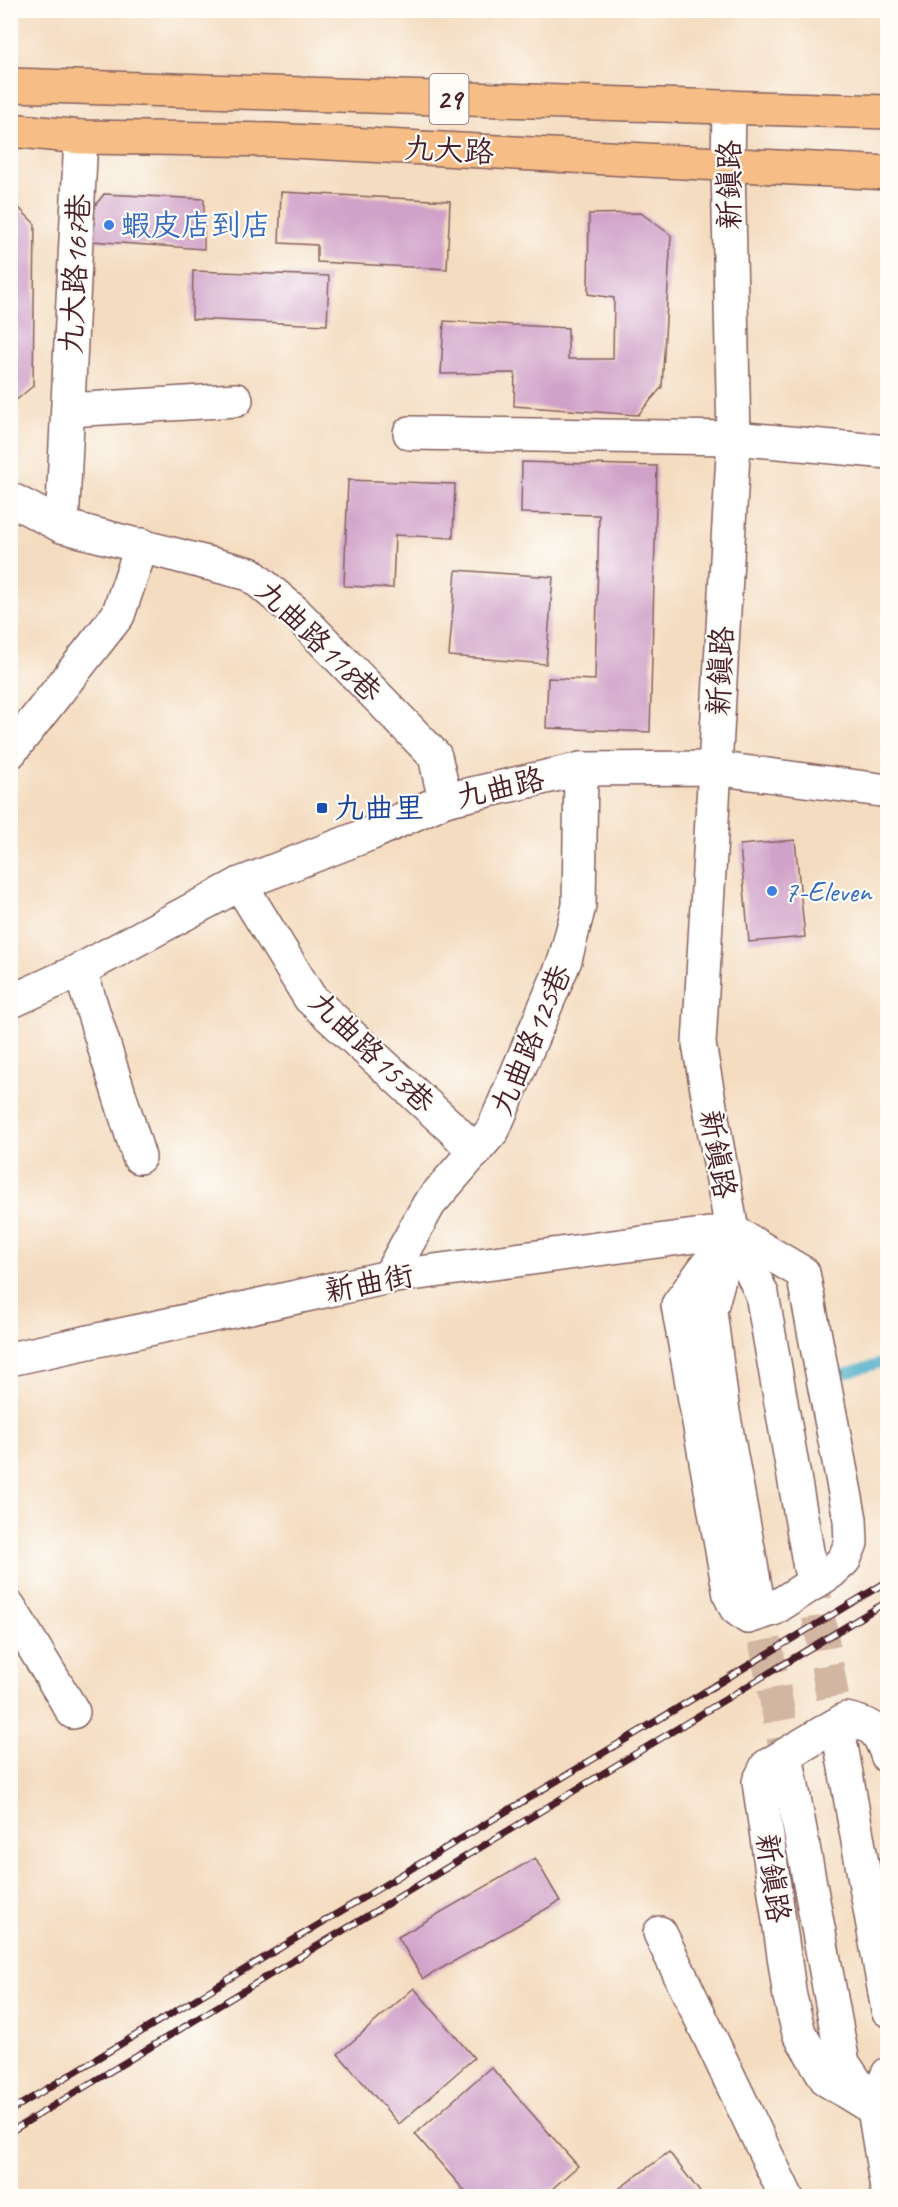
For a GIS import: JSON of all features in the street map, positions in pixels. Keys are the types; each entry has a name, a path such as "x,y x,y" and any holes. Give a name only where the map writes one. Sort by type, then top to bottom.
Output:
{"main road":[{"name":"九大路","path":"10,85 888,112"},
{"name":"九大路","path":"10,130 81,137 273,140 888,173"}],"street":[{"name":"新鎮路","path":"729,107 728,166 734,438 699,1044 732,1231 762,1294 810,1568"},
{"name":"九大路167巷","path":"62,525 81,137"},
{"path":"69,410 236,400"},
{"path":"410,433 734,438 888,452"},
{"name":"九曲路118巷","path":"10,499 62,525 250,574 295,612 435,756 445,800"},
{"path":"10,752 118,615 142,544"},
{"name":"九曲路","path":"10,1002 80,970 240,884 372,833 445,800 581,770 714,768 888,791"},
{"name":"九曲路125巷","path":"389,1277 429,1204 493,1130 565,960 579,906 581,770"},
{"name":"九曲路153巷","path":"240,884 310,998 475,1152"},
{"path":"80,970 140,1157"},
{"name":"新鎮路","path":"732,1231 803,1273 850,1519 851,1543 844,1560 831,1572 773,1609 748,1617 736,1608 730,1595 678,1305 732,1231"},
{"name":"新鎮路","path":"732,1231 710,1311 723,1412 756,1592"},
{"name":"新曲街","path":"10,1359 389,1277 732,1231"},
{"path":"10,1608 73,1712"},
{"name":"新鎮路","path":"881,2103 826,2079 799,2033 790,1997 759,1782 767,1766 846,1719 864,1723 880,1737 888,1757"},
{"path":"839,1734 888,2010"},
{"name":"新鎮路","path":"788,1766 843,2063 881,2103 888,2195"},
{"path":"660,1933 786,2196"},
{"path":"881,2103 888,2074"}],"building":[{"path":"281,192 450,201 447,269 317,262 317,245 279,243"},
{"path":"104,194 204,199 204,249 91,241 94,207"},
{"path":"10,199 35,224 33,386 14,402 10,402"},
{"path":"641,213 671,235 662,387 638,415 514,406 515,373 441,374 444,321 568,328 568,359 613,359 614,298 588,294 589,214"},
{"path":"193,271 329,276 327,325 192,319"},
{"path":"522,462 657,466 650,732 546,728 548,678 595,680 599,515 521,513"},
{"path":"348,480 455,484 453,538 395,535 393,588 344,586"},
{"path":"456,570 553,577 546,664 449,656"},
{"name":"7-Eleven","path":"795,840 805,937 749,942 740,845"},
{"path":"535,1858 560,1901 423,1979 398,1937"},
{"path":"414,1988 474,2058 399,2124 338,2054"},
{"path":"491,2067 578,2166 544,2196 469,2196 415,2134"},
{"path":"669,2152 703,2196 620,2196 616,2191"}],"waterway":[{"path":"840,1375 888,1361"}],"tunnel":[{"path":"810,1568 839,1734"},
{"path":"756,1592 788,1765"}],"railway":[{"path":"10,2111 888,1581"},
{"path":"10,2132 888,1601"}],"place":[{"name":"蝦皮店到店","path":"109,225"},
{"name":"九曲里","path":"322,808"},
{"name":"7-Eleven","path":"772,891"}]}
